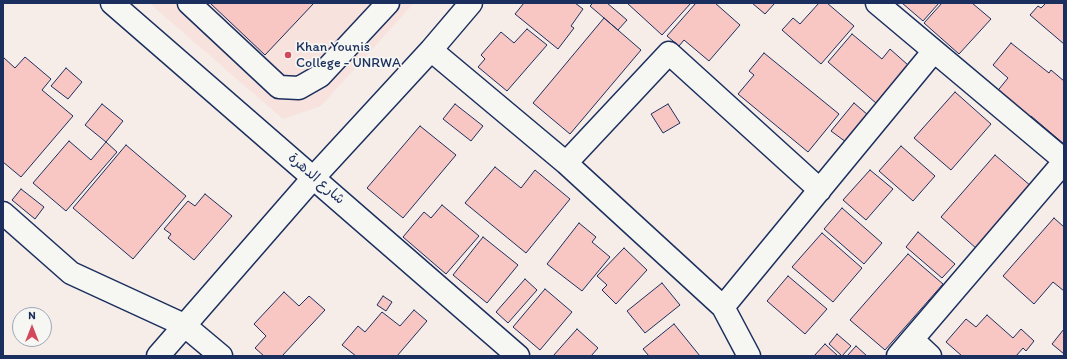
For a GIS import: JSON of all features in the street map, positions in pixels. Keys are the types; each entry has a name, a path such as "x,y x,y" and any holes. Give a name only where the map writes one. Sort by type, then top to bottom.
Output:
{"street":[{"name":"شارع الدهرة","path":"112,3 314,177 510,353"},
{"path":"189,3 279,87 299,88 320,76 388,3"},
{"path":"158,356 314,177 431,50 471,3"},
{"path":"877,3 1064,161 906,348 930,356"},
{"path":"431,50 566,163 723,307 749,356"},
{"path":"723,307 934,51"},
{"path":"566,163 669,53 820,190"},
{"path":"3,213 71,273 184,325 221,356"}],"shaded area":[{"name":"Khan Younis College - UNRWA","path":"149,3 414,3 321,106 283,119"}],"building":[{"path":"210,3 314,3 265,55"},
{"path":"524,3 575,3 583,9 571,26 574,28 558,49 515,14"},
{"path":"593,3 607,3 627,20 618,30 590,6"},
{"path":"627,3 691,3 662,35"},
{"path":"696,3 715,3 740,25 709,61 684,40 679,46 667,36"},
{"path":"752,3 775,3 765,14"},
{"path":"819,3 827,3 854,26 821,64 782,30 793,18 800,24"},
{"path":"902,3 939,3 923,21"},
{"path":"942,3 972,3 991,19 959,54 924,23"},
{"path":"1046,3 1064,3 1064,44 1030,15 1038,6 1041,8"},
{"path":"604,18 641,50 570,134 533,103"},
{"path":"527,29 547,45 507,91 478,67 485,59 481,55 501,32 514,43"},
{"path":"852,34 882,59 890,49 908,65 876,103 828,62"},
{"path":"1011,43 1049,73 1051,70 1064,81 1064,144 1031,116 1027,120 995,94 1008,78 993,65"},
{"path":"764,53 839,114 808,152 738,94 754,75 749,71"},
{"path":"3,57 15,68 25,57 51,79 42,90 73,116 21,177 3,162"},
{"path":"66,68 82,82 68,99 51,86"},
{"path":"955,92 991,124 951,170 914,138"},
{"path":"854,103 868,115 846,142 831,131"},
{"path":"102,104 123,121 106,142 85,125"},
{"path":"455,104 483,126 471,141 443,119"},
{"path":"668,104 680,123 663,133 651,114"},
{"path":"420,126 456,155 403,218 367,188"},
{"path":"69,141 91,160 106,142 117,152 66,211 33,183"},
{"path":"126,145 186,196 133,259 73,208"},
{"path":"901,146 935,176 913,201 879,171"},
{"path":"995,155 1032,187 977,249 941,217"},
{"path":"495,167 521,188 535,170 570,199 526,253 465,203"},
{"path":"870,170 893,189 866,220 843,200"},
{"path":"21,189 44,207 35,219 12,200"},
{"path":"205,194 232,216 194,260 168,238 171,234 164,229 188,201 195,206"},
{"path":"442,205 479,236 446,274 403,237 424,212 431,218"},
{"path":"842,208 882,243 864,264 824,229"},
{"path":"1054,218 1064,227 1064,291 1053,282 1034,304 1003,276"},
{"path":"579,223 596,237 592,242 610,257 582,291 547,264"},
{"path":"918,232 955,264 942,278 906,247"},
{"path":"822,233 862,268 833,302 792,267"},
{"path":"483,237 518,265 487,303 453,275"},
{"path":"624,248 647,270 616,304 602,290 607,285 597,276"},
{"path":"908,254 943,284 885,350 850,320"},
{"path":"788,276 827,309 805,334 767,301"},
{"path":"525,279 537,290 508,323 496,312"},
{"path":"662,283 680,305 645,333 627,311"},
{"path":"545,289 572,312 540,350 513,327"},
{"path":"284,292 299,306 309,296 325,310 282,356 264,356 255,348 266,336 254,324"},
{"path":"383,296 392,302 386,311 377,305"},
{"path":"414,310 427,321 397,356 356,356 342,345 358,326 365,332 382,312 400,326"},
{"path":"987,315 1013,338 1021,329 1034,341 1026,351 1023,348 1016,356 962,356 946,342 966,319 976,327"},
{"path":"674,324 700,356 649,356 643,349"},
{"path":"577,329 598,348 591,356 553,356"},
{"path":"1064,329 1064,354 1052,344"},
{"path":"837,334 851,346 842,356 829,344"},
{"path":"825,344 838,356 814,356"},
{"path":"856,346 867,356 847,356"}],"place":[{"name":"Khan Younis College - UNRWA","path":"288,55"}]}
